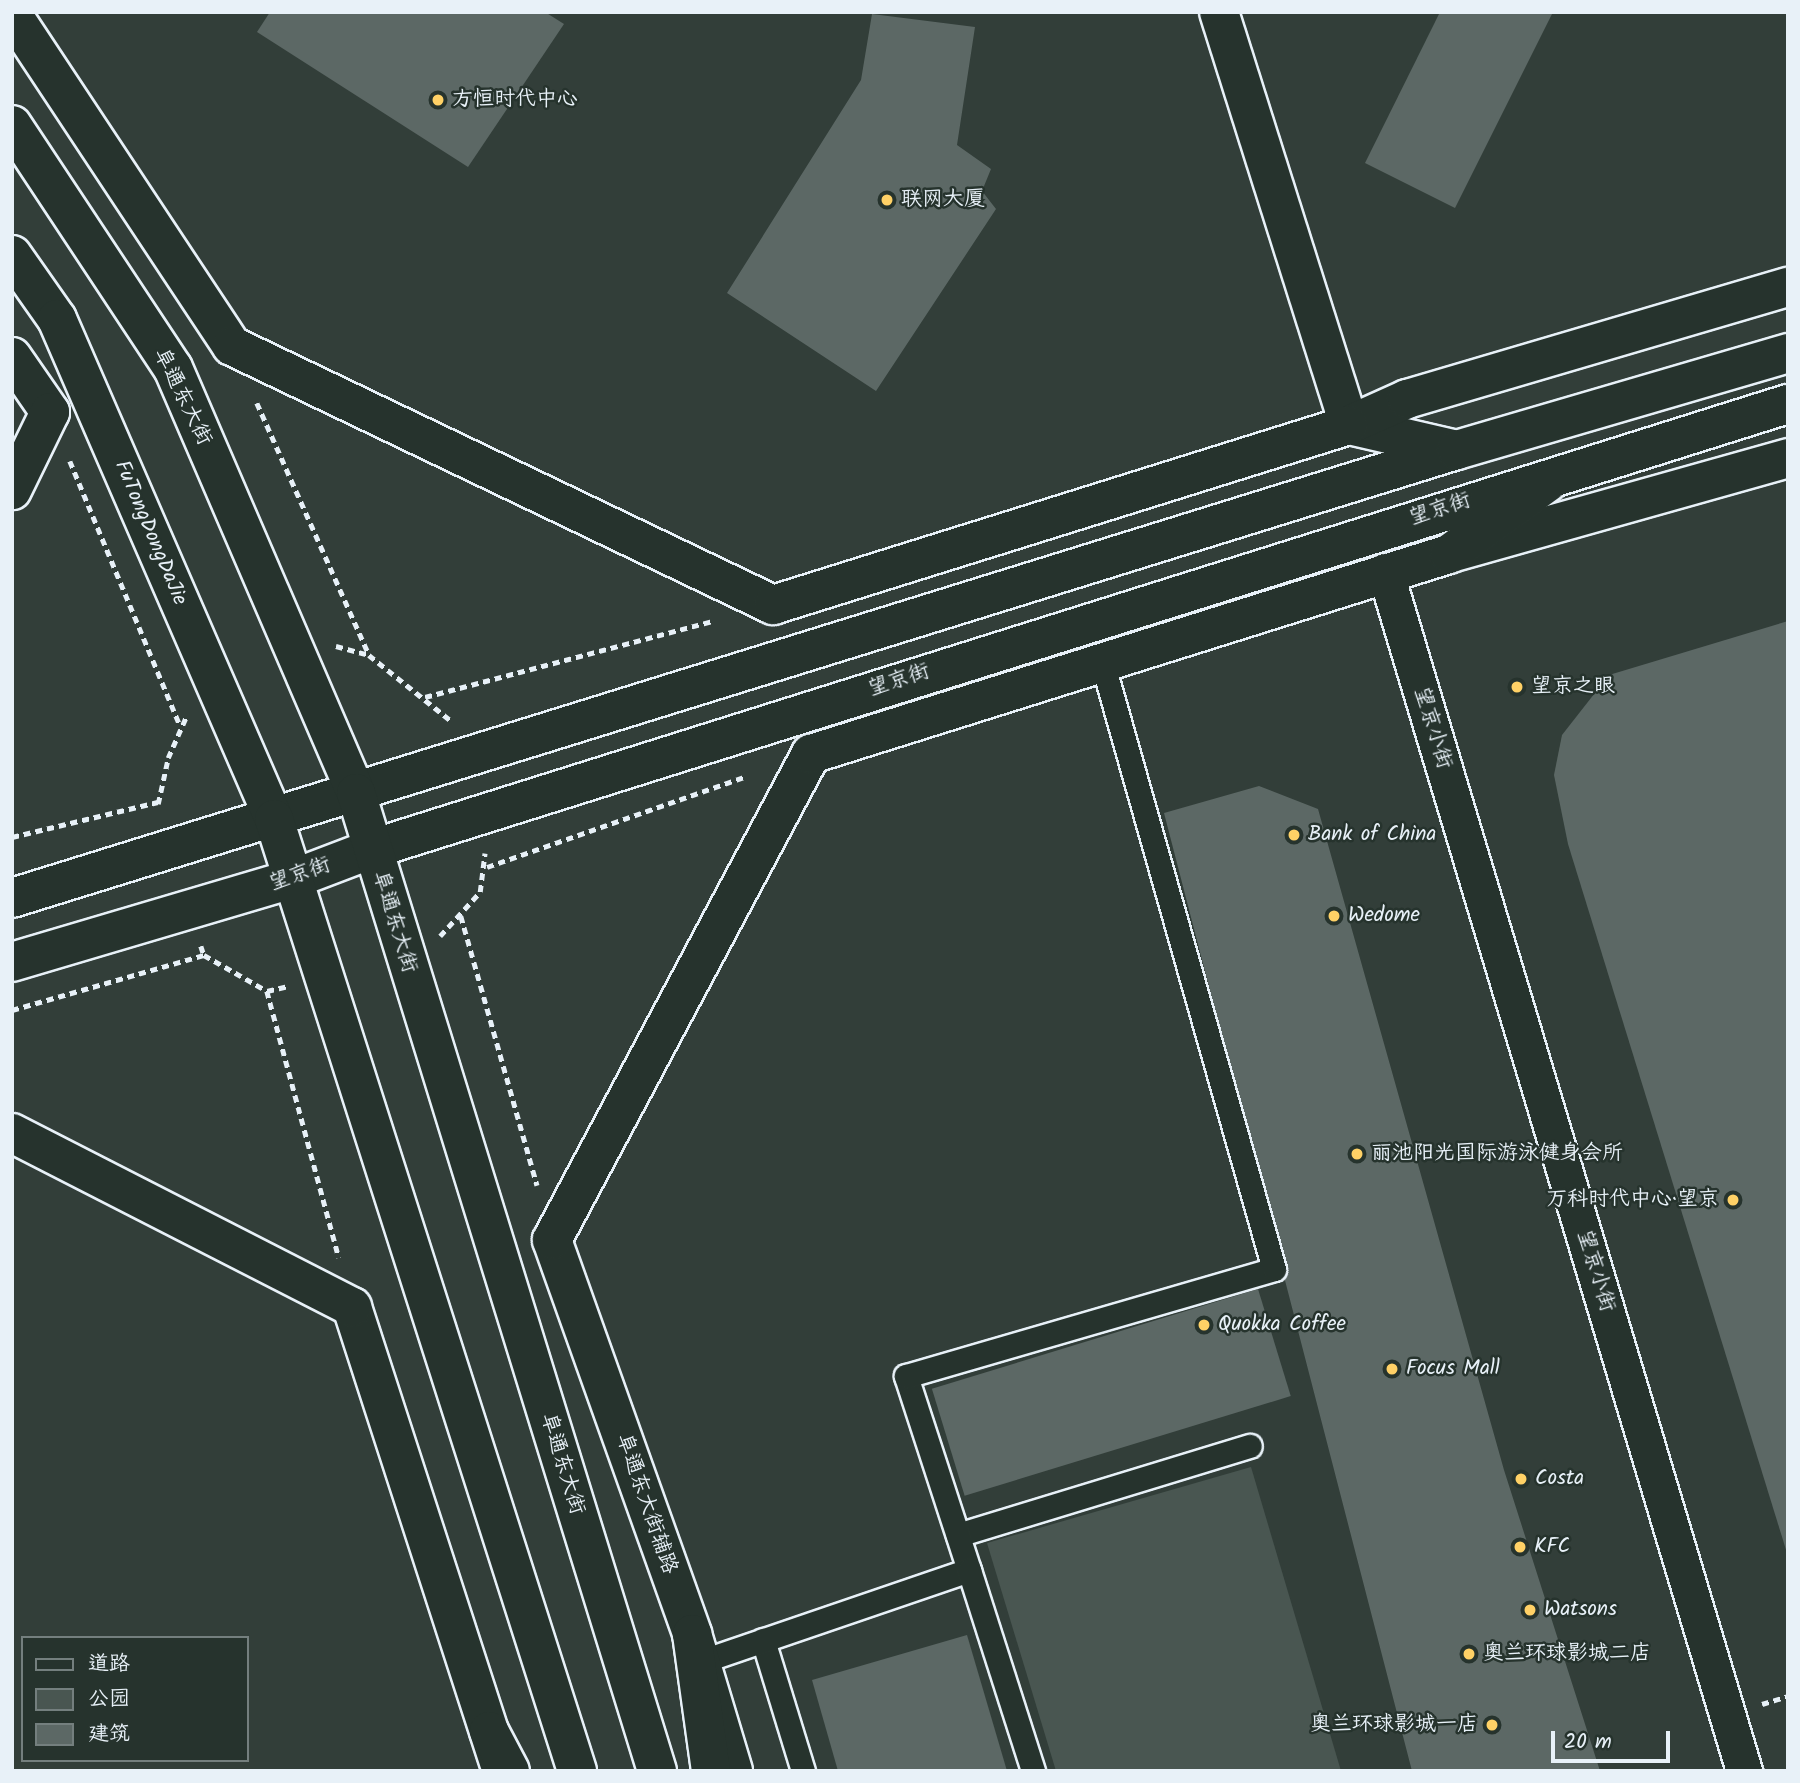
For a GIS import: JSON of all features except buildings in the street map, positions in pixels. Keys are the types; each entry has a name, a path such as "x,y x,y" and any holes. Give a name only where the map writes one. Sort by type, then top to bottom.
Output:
{"main road":[{"path":"1219,12 1349,425"},
{"path":"12,14 232,346 773,605 1349,425 1407,399 1788,287"},
{"name":"阜通东大街","path":"12,125 173,368 356,793 657,1771"},
{"name":"FuTongDongDaJie","path":"12,255 57,319 274,819"},
{"path":"12,898 274,819 1457,450 1788,354"},
{"path":"12,357 50,412 12,490"},
{"name":"望京街","path":"12,962 293,879 372,849 1563,471 1788,404"},
{"path":"1349,425 1457,450"},
{"path":"552,1240 811,754 1385,571 1788,458"},
{"path":"1449,554 1563,471"},
{"path":"274,819 577,1771"},
{"path":"12,1133 352,1307 501,1771"},
{"name":"阜通东大街辅路","path":"552,1240 696,1648 733,1771"},
{"path":"696,1648 711,1771"},
{"path":"489,1731 510,1771"}],"street":[{"name":"望京小街","path":"1385,571 1744,1771"}],"lane":[{"path":"1033,1771 906,1376 1274,1269 1102,661"},
{"path":"958,1535 1250,1446"},
{"path":"696,1648 763,1640 969,1570"},
{"path":"763,1640 803,1771"}],"path":[{"path":"232,346 369,655"},
{"path":"50,412 180,725"},
{"path":"425,697 773,605"},
{"path":"328,644 369,655 451,720"},
{"path":"161,813 158,802 180,725 193,708"},
{"path":"487,867 811,754"},
{"path":"12,837 158,802"},
{"path":"440,937 480,892 487,867 483,842"},
{"path":"461,916 552,1240"},
{"path":"196,936 204,956 267,991 301,983"},
{"path":"12,1010 204,956"},
{"path":"267,991 352,1307"}],"green space":[{"path":"1251,1467 1341,1771 1056,1771 987,1543"}],"place":[{"name":"方恒时代中心","path":"438,100"},
{"name":"联网大厦","path":"887,200"},
{"name":"望京之眼","path":"1517,687"},
{"name":"Bank of China","path":"1294,835"},
{"name":"Wedome","path":"1334,916"},
{"name":"丽池阳光国际游泳健身会所","path":"1357,1154"},
{"name":"万科时代中心·望京","path":"1733,1200"},
{"name":"Quokka Coffee","path":"1204,1325"},
{"name":"Focus Mall","path":"1392,1369"},
{"name":"Costa","path":"1521,1479"},
{"name":"KFC","path":"1520,1547"},
{"name":"Watsons","path":"1530,1610"},
{"name":"奥兰环球影城二店","path":"1469,1654"},
{"name":"奥兰环球影城一店","path":"1492,1725"}]}
